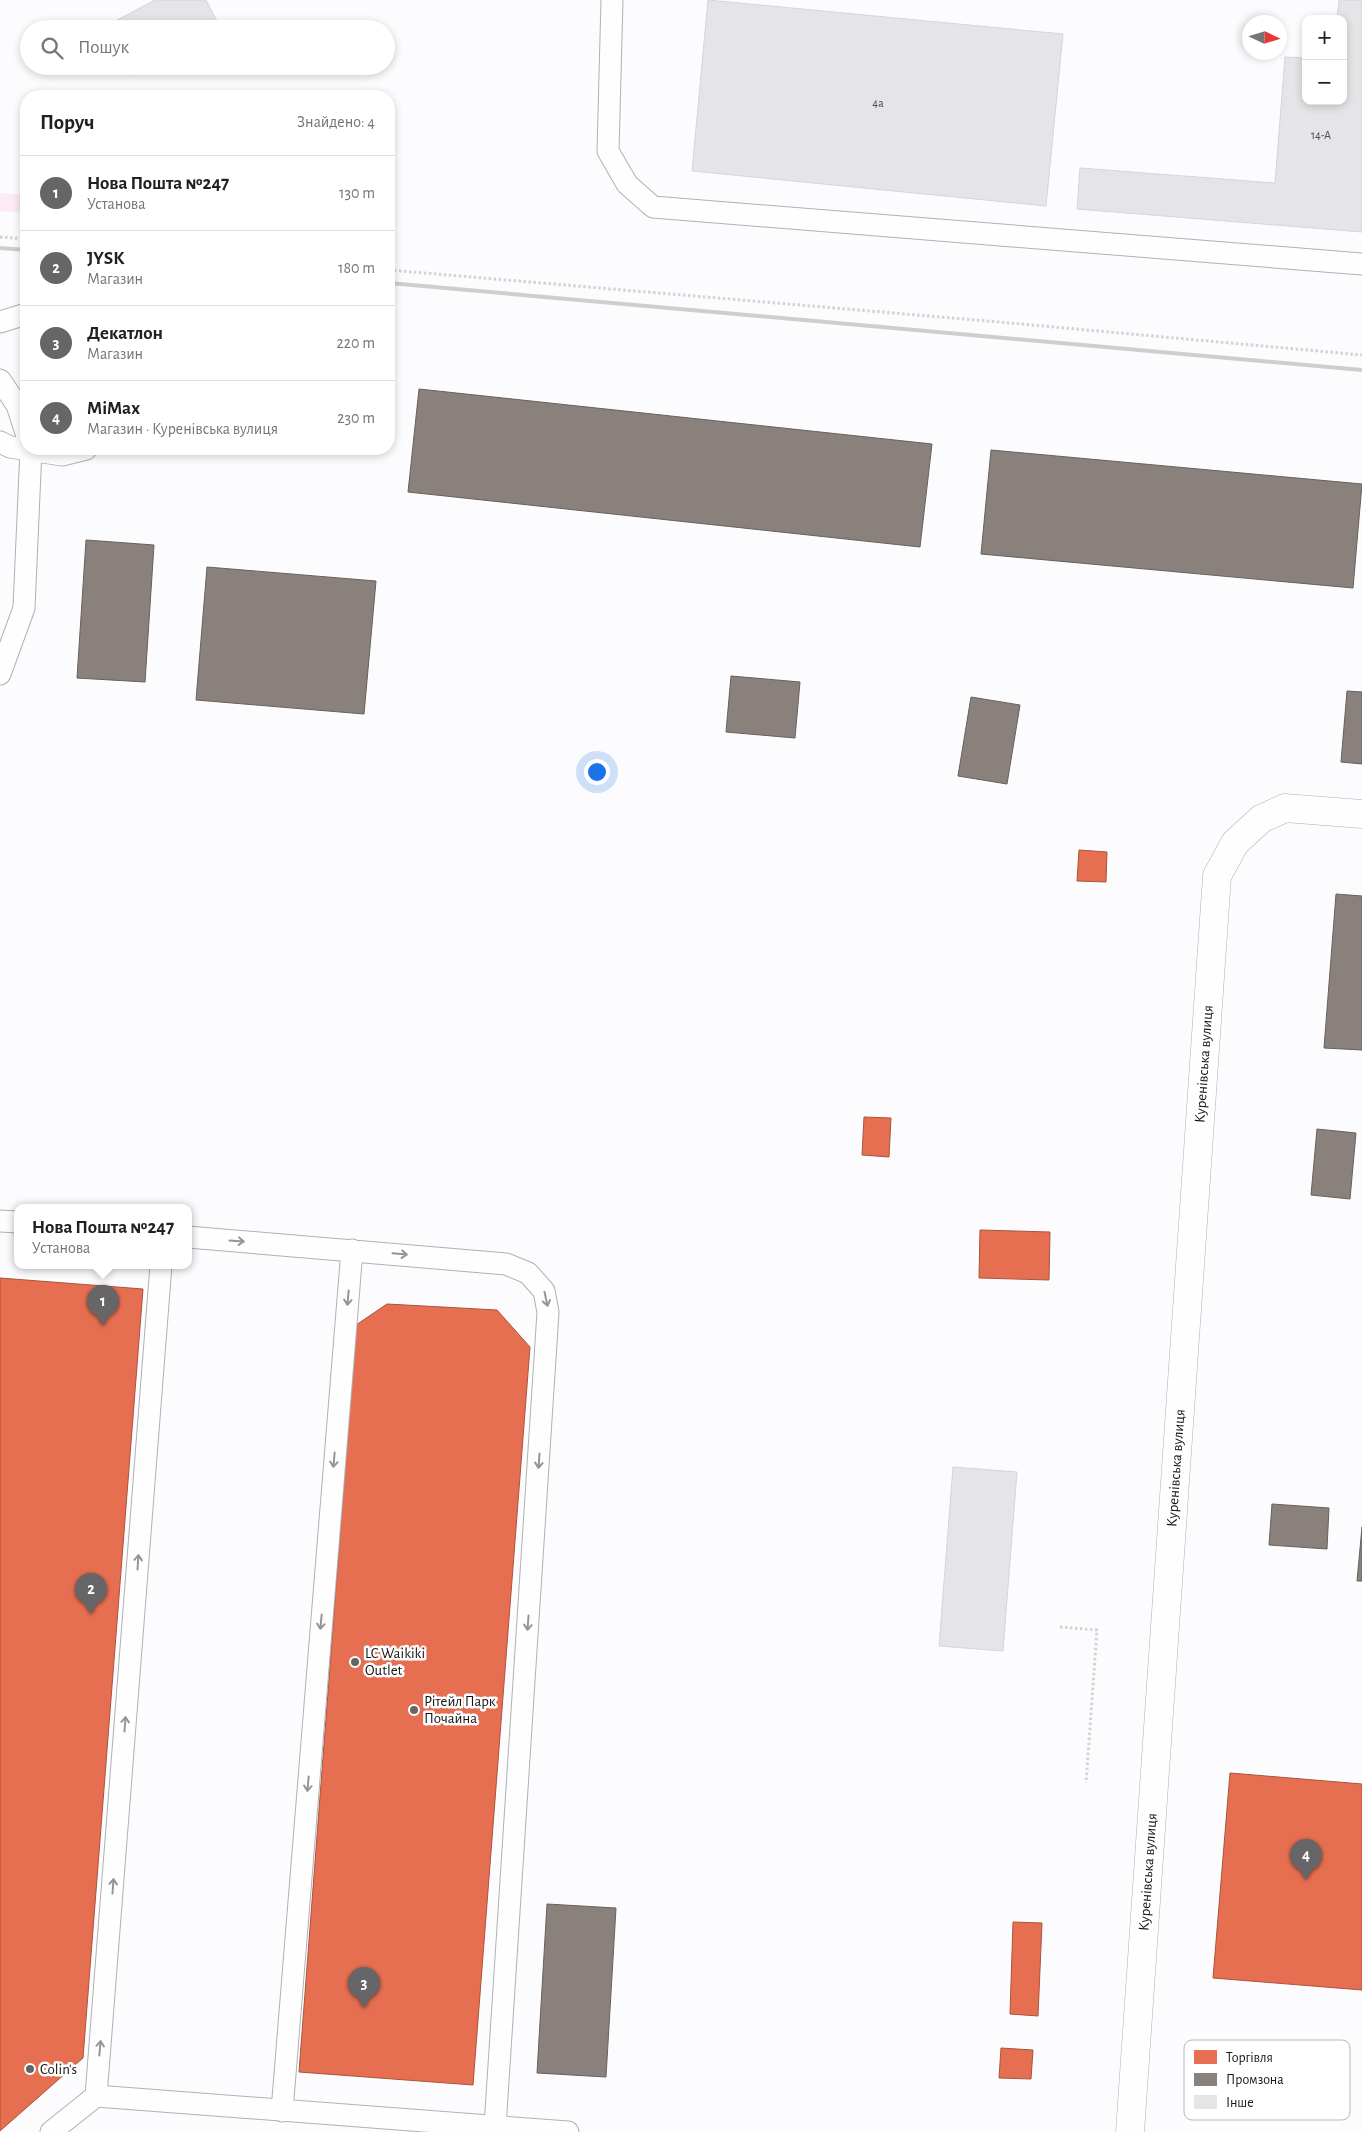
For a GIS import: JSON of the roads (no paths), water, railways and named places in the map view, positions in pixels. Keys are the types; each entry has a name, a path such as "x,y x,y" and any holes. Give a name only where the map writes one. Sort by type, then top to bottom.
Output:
{"street":[{"name":"Куренівська вулиця","path":"1130,2132 1218,876 1235,843 1261,819 1285,808 1362,814"}],"lane":[{"path":"612,0 608,151 627,184 653,207 1362,264"},
{"path":"0,322 20,316"},
{"path":"0,380 17,405 20,414"},
{"path":"0,442 10,447 20,446"},
{"path":"0,674 24,608 30,455"},
{"path":"0,1220 14,1222"},
{"path":"192,1237 506,1264 528,1274 544,1291 548,1312 495,2127"},
{"path":"282,2110 352,1250"},
{"path":"96,2096 161,1269"},
{"path":"51,2132 96,2096 517,2130 568,2132"}],"railway":[{"path":"0,248 20,250"},
{"path":"395,284 1362,370"}],"place":[{"name":"Нова Пошта №247","path":"103,1326"},
{"name":"JYSK","path":"91,1614"},
{"name":"LC Waikiki Outlet","path":"355,1662"},
{"name":"Рітейл Парк Почайна","path":"414,1710"},
{"name":"MiMax","path":"1306,1880"},
{"name":"Декатлон","path":"364,2008"},
{"name":"Colin's","path":"30,2069"}]}
